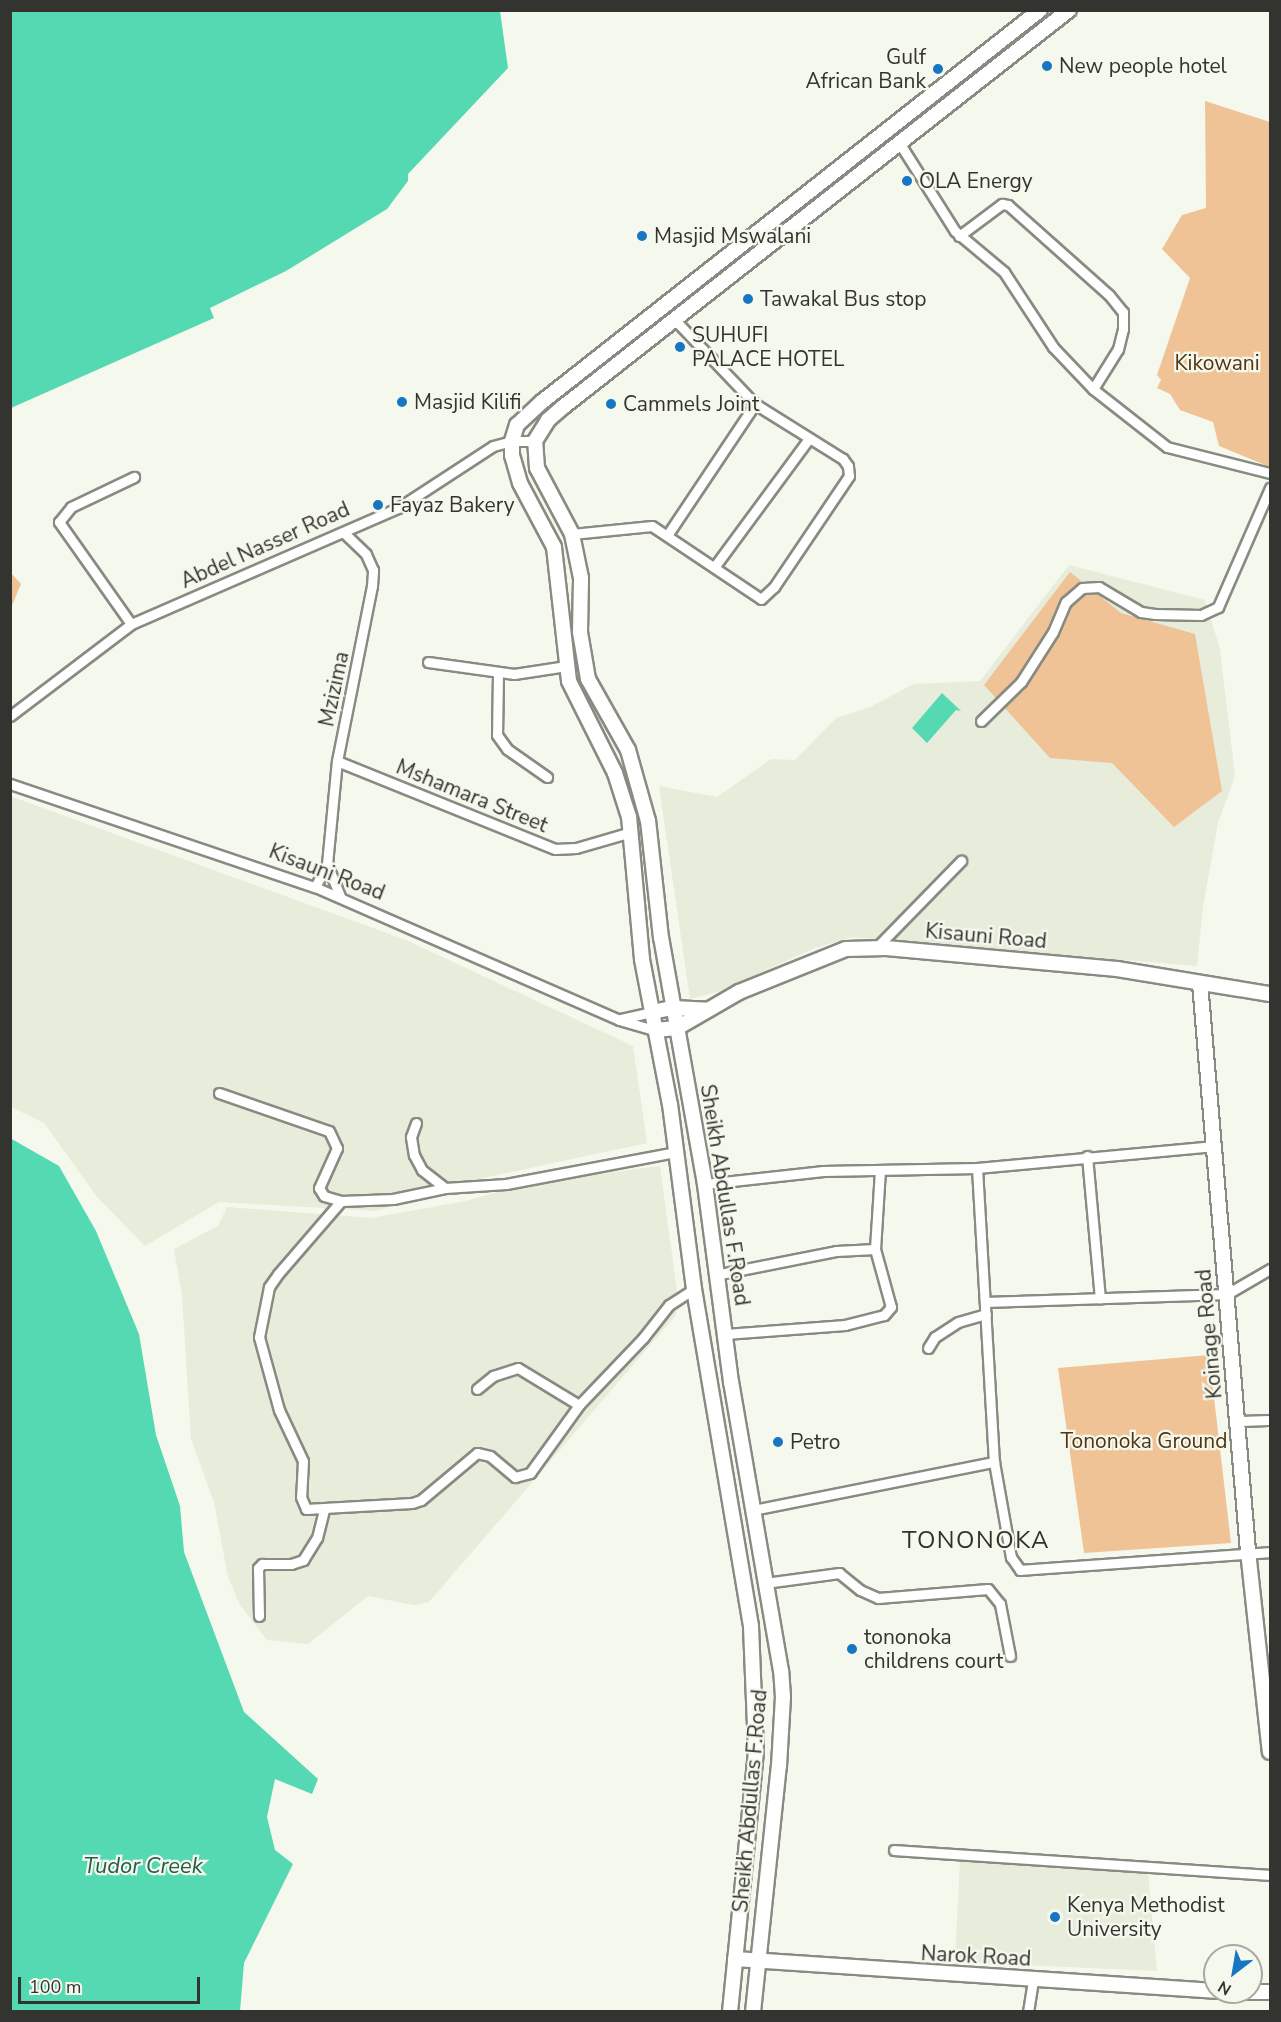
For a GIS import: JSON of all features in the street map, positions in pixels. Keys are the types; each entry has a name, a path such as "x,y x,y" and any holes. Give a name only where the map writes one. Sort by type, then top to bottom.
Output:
{"main road":[{"path":"512,441 517,425 543,401 1040,10"},
{"path":"535,441 557,412 1069,10"},
{"path":"932,96 943,110"},
{"path":"840,169 848,185"},
{"name":"Sheikh Abdullas F.Road","path":"512,441 512,455 520,483 554,547 566,666 575,698 615,773 631,832 642,959 670,1105 694,1289 751,1626 756,1685 754,1791 730,2012"},
{"name":"Sheikh Abdullas F.Road","path":"535,441 537,468 572,534 581,579 584,665 595,693 628,750 640,783 673,1008 705,1184 716,1275 783,1697 753,2012"},
{"name":"Kisauni Road","path":"655,1030 677,1028 739,992 846,949 876,948 1117,969 1270,994"},
{"name":"Koinage Road","path":"1200,983 1212,1146 1239,1421 1248,1551 1270,1752"},
{"path":"652,1012 673,1008 708,1010"},
{"name":"Narok Road","path":"735,1959 759,1959 894,1972 1203,1990"}],"street":[{"path":"900,144 958,236 1004,272 1058,353 1093,389 1167,447 1270,473"},
{"path":"958,236 1002,204 1008,205 1109,295 1123,312 1123,329 1118,349 1093,389"},
{"path":"572,534 642,525 668,534 715,566 751,595 761,599 774,587 849,476 848,466 843,459 808,440 755,404 675,320"},
{"path":"668,534 755,404"},
{"path":"715,566 808,440"},
{"path":"512,441 535,441"},
{"name":"Abdel Nasser Road","path":"10,716 131,624 398,508 486,450 512,441"},
{"path":"131,624 59,522 71,507 134,477"},
{"path":"981,721 1021,682 1053,632 1066,602 1082,588 1099,587 1141,612 1155,614 1201,615 1218,607 1270,488"},
{"name":"Mzizima","path":"327,864 337,761 373,570 366,554 344,533"},
{"path":"428,662 498,674 530,674 566,666"},
{"path":"498,674 497,735 507,749 547,777"},
{"name":"Mshamara Street","path":"337,761 555,849 576,848 631,832"},
{"name":"Kisauni Road","path":"10,784 315,887 619,1020 655,1030"},
{"path":"876,948 961,861"},
{"path":"315,887 327,864"},
{"path":"327,864 340,897"},
{"path":"619,1020 652,1012"},
{"path":"219,1093 329,1131 337,1148 319,1188 324,1196 341,1201 393,1199 445,1188 506,1184 675,1152"},
{"path":"416,1123 411,1137 414,1155 422,1170 445,1188"},
{"path":"705,1184 823,1171 977,1168 1212,1146"},
{"path":"1087,1156 1100,1298"},
{"path":"977,1168 994,1462 1011,1557 1020,1570 1248,1551 1270,1552"},
{"path":"725,1334 845,1325 887,1314 889,1298 875,1249 880,1170"},
{"path":"341,1201 274,1280 259,1337 279,1410 303,1461 302,1503 306,1509 421,1500 477,1453 490,1456 515,1477 524,1476 537,1465 579,1405 643,1338 669,1305 694,1289"},
{"path":"716,1275 758,1269 836,1251 875,1249"},
{"path":"985,1302 1227,1294 1270,1269"},
{"path":"928,1348 935,1337 958,1322 986,1314"},
{"path":"477,1389 493,1377 518,1368 579,1405"},
{"path":"1239,1421 1270,1420"},
{"path":"753,1510 994,1462"},
{"path":"259,1616 258,1568 262,1564 291,1564 303,1560 317,1538 324,1509"},
{"path":"765,1582 839,1573 860,1590 878,1598 988,1589 1000,1604 1010,1656"},
{"path":"894,1850 1270,1875"},
{"path":"1028,2012 1033,1980"}],"shaded area":[{"path":"1069,565 1205,600 1220,649 1235,776 1218,823 1203,907 1197,966 852,937 815,948 717,992 690,999 659,786 717,797 771,759 795,760 836,718 870,707 914,684 980,681"},
{"path":"10,796 406,940 633,1046 647,1143 460,1183 376,1211 219,1202 145,1246 97,1197 44,1123 11,1107"},
{"path":"660,1166 678,1299 676,1315 429,1602 414,1605 368,1596 308,1644 267,1640 240,1605 228,1577 214,1502 191,1439 182,1295 174,1249 218,1226 227,1207 371,1218 461,1202 532,1183"},
{"name":"Kenya Methodist University","path":"960,1862 1148,1872 1157,1971 955,1962"}],"green space":[{"name":"Kikowani","path":"1205,101 1270,122 1270,467 1219,446 1213,422 1180,410 1170,394 1157,388 1161,380 1157,375 1190,278 1162,249 1182,215 1206,208"},
{"path":"1070,572 1121,613 1195,634 1222,791 1174,827 1112,763 1050,758 984,685"},
{"path":"11,573 21,584 11,608"},
{"name":"Tononoka Ground","path":"1209,1355 1231,1543 1084,1553 1058,1368"}],"water":[{"path":"11,10 500,11 508,68 408,174 408,181 387,209 286,271 210,308 214,318 11,408"},
{"path":"942,693 961,711 956,710 927,743 912,728"},
{"name":"Tudor Creek","path":"10,1138 59,1166 96,1231 139,1334 156,1435 180,1506 184,1552 244,1712 318,1779 312,1794 275,1779 267,1817 275,1850 293,1864 244,1963 240,2011 11,2011"}],"place":[{"name":"New people hotel","path":"1047,66"},
{"name":"Gulf African Bank","path":"938,69"},
{"name":"OLA Energy","path":"907,181"},
{"name":"Masjid Mswalani","path":"642,236"},
{"name":"Tawakal Bus stop","path":"748,299"},
{"name":"SUHUFI PALACE HOTEL","path":"680,347"},
{"name":"Masjid Kilifi","path":"402,402"},
{"name":"Cammels Joint","path":"611,404"},
{"name":"Fayaz Bakery","path":"378,505"},
{"name":"Petro","path":"778,1442"},
{"name":"tononoka childrens court","path":"852,1649"},
{"name":"Kenya Methodist University","path":"1055,1917"}],"district":[{"name":"TONONOKA","path":"976,1541"}]}
